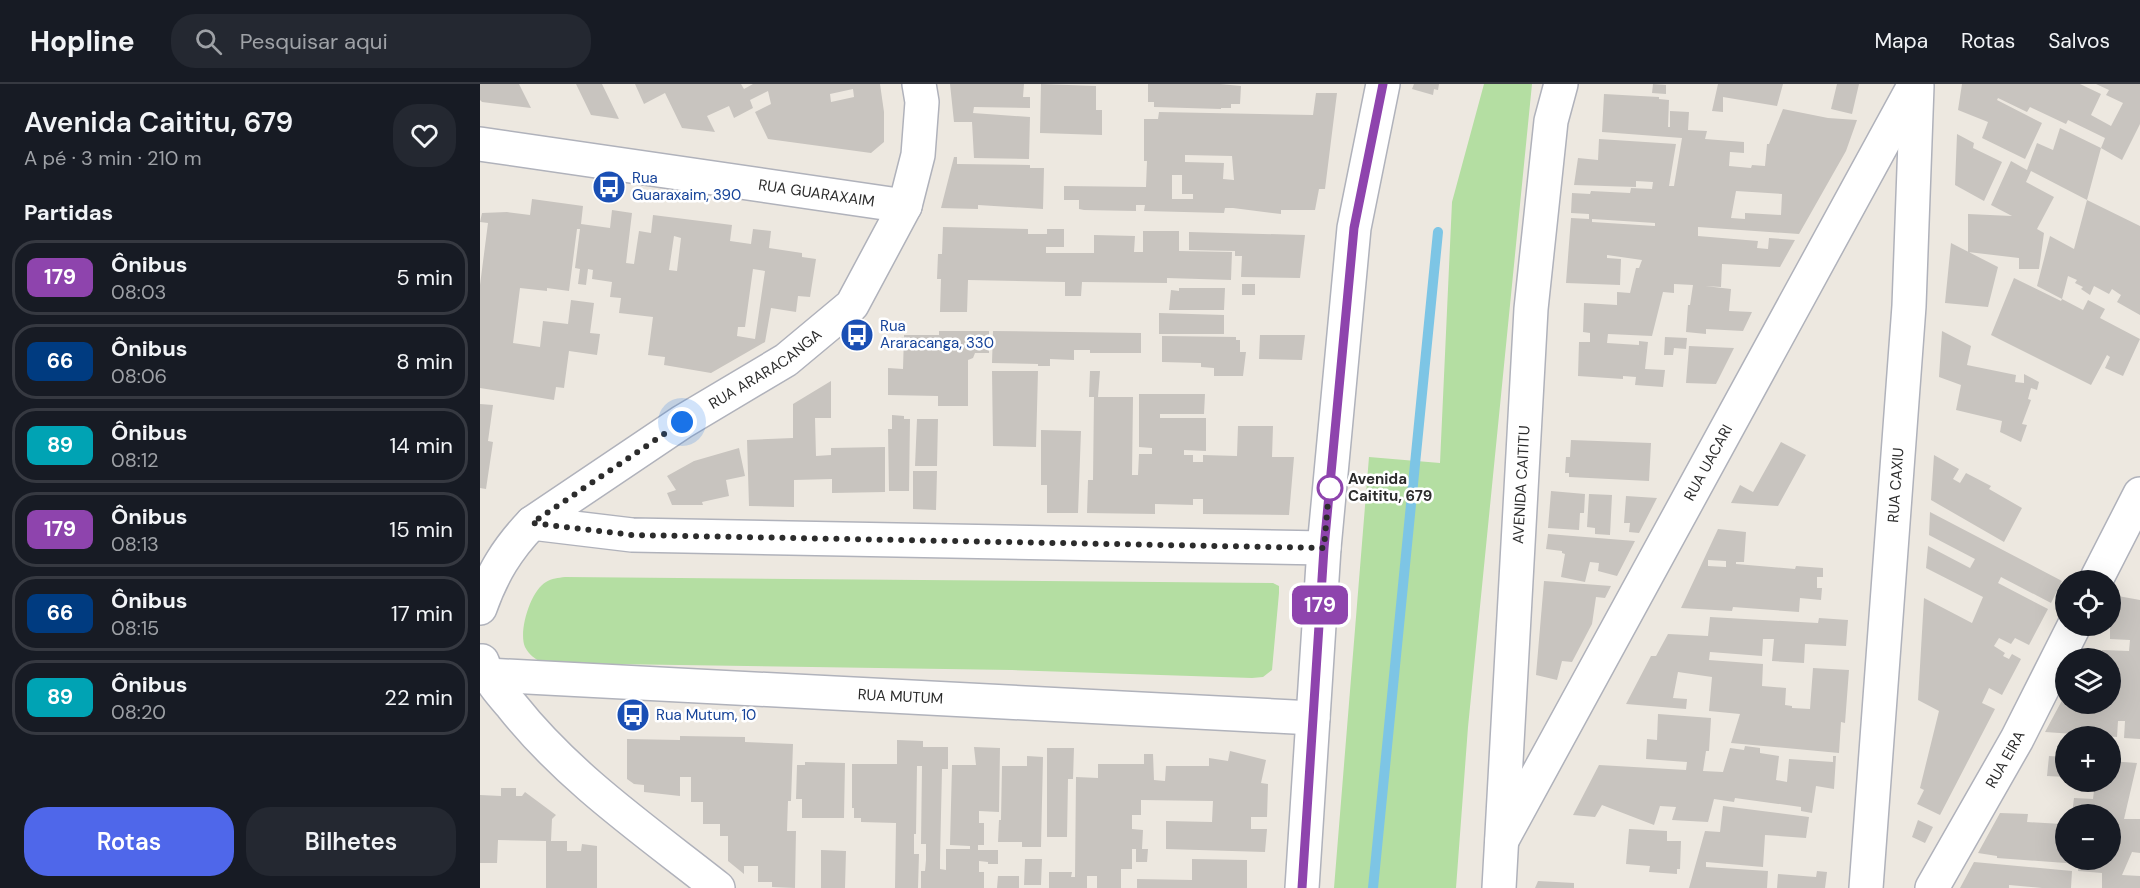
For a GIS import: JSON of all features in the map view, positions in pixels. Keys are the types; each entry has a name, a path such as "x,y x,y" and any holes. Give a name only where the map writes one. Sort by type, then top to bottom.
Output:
{"street":[{"name":"RUA ARARACANGA","path":"480,608 489,582 513,543 532,523 682,422 786,360 852,304 905,206 918,155 922,102 919,84"},
{"path":"1302,888 1324,548 1354,228 1383,84"},
{"name":"AVENIDA CAITITU","path":"1499,888 1531,309 1551,121 1561,84"},
{"name":"RUA UACARI","path":"1502,840 1916,84"},
{"name":"RUA CAXIU","path":"1866,888 1909,306 1916,84"},
{"name":"RUA GUARAXAIM","path":"480,144 905,206"},
{"path":"2101,570 2140,494"},
{"path":"532,523 632,535 1324,548"},
{"name":"RUA EIRA","path":"1932,888 2017,739 2069,636"},
{"path":"483,666 530,729 589,786 718,888"},
{"name":"RUA MUTUM","path":"483,666 1313,718"}],"green space":[{"path":"1484,84 1532,84 1468,727 1456,888 1334,888 1369,457 1440,463 1452,202"},
{"path":"565,577 1273,583 1279,586 1279,593 1272,670 1263,677 1012,670 543,663 532,656 525,647 523,631 527,612 535,593 541,586 551,580"}],"building":[{"path":"480,84 519,84 531,108 482,102"},
{"path":"576,84 602,84 619,119 591,115"},
{"path":"635,84 741,84 744,89 753,84 880,84 884,112 884,142 871,153 768,139 755,112 771,104 768,91 750,100 753,108 734,118 729,106 707,116 715,132 682,128 665,93 644,104","holes":["853,89 854,97 831,102 830,94"]},
{"path":"950,84 1024,84 1023,97 1030,97 1030,108 974,107 973,113 1030,117 1029,159 974,158 972,122 954,122"},
{"path":"1041,84 1096,86 1096,110 1102,110 1102,135 1040,133"},
{"path":"1148,84 1241,86 1240,104 1231,104 1231,108 1221,109 1154,107 1154,102 1148,102"},
{"path":"1414,84 1439,84 1438,90 1434,89 1433,95 1412,89"},
{"path":"1653,84 1666,85 1666,94 1652,93"},
{"path":"1718,84 1783,84 1777,106 1723,97 1723,112 1712,111"},
{"path":"1837,84 1859,84 1852,114 1831,109"},
{"path":"1962,84 2080,84 2101,94 2091,115 2111,126 2123,103 2106,95 2109,90 2096,84 2140,84 2140,124 2122,160 2101,148 2105,138 2068,120 2066,124 2030,107 2027,112 1998,98 1997,100 2042,123 2025,159 1982,138 1988,122 1958,110"},
{"path":"1316,93 1337,93 1325,189 1319,189 1315,210 1281,210 1281,214 1233,208 1225,208 1224,213 1144,211 1145,205 1136,205 1136,211 1084,210 1079,209 1079,200 1064,200 1064,186 1146,187 1144,119 1158,119 1159,112 1313,115","holes":["1185,155 1232,156 1234,180 1223,179 1224,163 1185,162","1172,175 1182,175 1182,194 1193,194 1193,199 1172,199"]},
{"path":"1604,94 1659,97 1659,99 1669,100 1668,127 1670,127 1670,111 1689,112 1688,130 1707,131 1705,139 1744,142 1744,153 1730,152 1729,166 1751,168 1752,165 1765,166 1767,144 1769,144 1783,109 1828,118 1857,120 1846,151 1799,234 1698,227 1698,236 1758,241 1757,248 1768,249 1769,238 1795,240 1780,267 1722,264 1721,287 1705,286 1731,289 1729,311 1752,312 1743,331 1706,329 1706,334 1686,332 1688,305 1690,305 1693,285 1674,284 1674,293 1663,292 1652,336 1608,334 1607,343 1639,345 1639,341 1648,342 1645,369 1665,370 1663,387 1635,385 1636,377 1623,376 1623,379 1578,376 1579,342 1590,342 1590,333 1583,332 1584,303 1617,305 1617,292 1630,293 1636,268 1639,268 1642,260 1607,255 1607,258 1621,259 1620,285 1566,283 1571,218 1589,219 1589,214 1571,213 1572,193 1590,194 1591,191 1630,193 1631,188 1652,189 1653,182 1636,181 1636,187 1574,185 1578,158 1598,160 1599,139 1676,144 1669,186 1674,186 1682,138 1602,132","holes":["1736,191 1782,194 1781,215 1745,213 1745,219 1731,218","1592,219 1655,223 1655,226 1592,222"]},
{"path":"2060,128 2101,148 2087,200 2031,171 2026,182 2054,197 2037,229 2044,233 2039,269 2019,269 2019,258 1968,252 1968,214 2012,216 1991,205 2011,161 2027,170 2037,143 2053,150"},
{"path":"1957,134 1974,143 1973,148 2002,162 1984,201 1955,185"},
{"path":"954,157 957,157 957,164 1030,165 1030,168 1044,168 1043,209 978,205 978,209 941,208"},
{"path":"532,199 583,206 581,224 610,228 612,210 632,213 626,263 634,264 639,231 651,233 653,215 732,225 730,241 751,244 753,229 771,231 769,248 802,253 802,257 816,259 810,297 798,296 796,312 771,308 765,342 711,373 664,365 665,357 648,355 653,317 619,313 621,298 610,297 612,282 592,279 593,270 588,269 586,285 578,284 580,269 575,268 580,229 577,229 569,291 520,288 513,343 540,347 543,321 568,324 571,300 594,303 590,333 600,334 597,355 569,351 564,388 556,387 554,400 480,388 480,285 488,223 480,222 482,213 507,212 530,215","holes":["674,236 681,238 677,271 669,270","753,269 765,271 755,339 737,336 738,327 745,327"]},
{"path":"2087,200 2140,226 2140,315 2117,302 2121,295 2112,289 2109,294 2094,286 2090,295 2081,289 2083,287 2075,283 2077,280 2068,276 2062,299 2037,286 2050,236 2074,249"},
{"path":"943,227 1028,229 1028,234 1047,234 1047,229 1064,229 1064,247 1046,247 1046,253 1094,253 1094,235 1135,236 1134,252 1143,252 1143,231 1179,231 1179,251 1232,252 1231,280 1167,278 1167,283 1082,282 1081,296 1065,296 1065,282 968,280 967,312 940,312 941,279 937,279 938,254 942,254"},
{"path":"1189,232 1305,235 1300,278 1241,277 1242,256 1235,256 1235,251 1189,250"},
{"path":"1951,243 1998,267 1988,307 1945,303"},
{"path":"2014,278 2083,310 2088,300 2105,309 2100,318 2140,339 2123,376 2105,368 2110,357 2107,355 2091,385 1991,335"},
{"path":"1242,284 1255,284 1255,295 1242,295"},
{"path":"1179,288 1225,288 1224,310 1169,310 1171,290 1179,291"},
{"path":"1159,313 1224,315 1224,334 1159,334"},
{"path":"939,331 989,331 989,353 975,353 973,358 968,360 968,406 938,406 938,396 888,395 888,368 903,369 904,335 939,335"},
{"path":"993,331 1141,333 1141,353 1090,353 1090,350 1074,350 1074,360 1050,359 1050,366 992,363"},
{"path":"1942,331 1971,346 1967,365 2016,375 2015,382 2024,383 2024,374 2039,382 2037,390 2031,388 2028,399 2031,400 2022,424 2027,425 2021,442 2000,432 2002,421 1956,410 1961,385 1939,377"},
{"path":"1260,335 1305,335 1302,360 1259,359"},
{"path":"1162,336 1236,337 1236,340 1240,340 1240,352 1246,352 1243,376 1214,376 1214,368 1201,367 1201,363 1162,362"},
{"path":"1665,337 1687,338 1686,349 1674,348 1673,355 1664,355"},
{"path":"1689,346 1734,348 1716,384 1686,383"},
{"path":"992,371 1038,371 1036,447 993,446"},
{"path":"1090,371 1100,371 1098,397 1133,397 1132,475 1138,475 1139,454 1152,454 1152,448 1139,447 1139,394 1205,394 1204,414 1160,414 1160,418 1206,418 1206,451 1184,450 1184,455 1193,455 1193,462 1203,462 1203,455 1237,456 1238,426 1273,426 1272,457 1294,457 1289,515 1203,514 1203,499 1193,499 1193,505 1155,504 1155,514 1087,513 1088,480 1093,480 1094,397 1089,397"},
{"path":"831,381 831,418 815,418 816,456 831,455 831,448 885,447 885,492 832,493 832,479 794,480 794,507 749,506 747,440 793,438 793,404"},
{"path":"480,404 493,405 488,441 493,442 486,489 480,488"},
{"path":"892,415 910,419 909,491 889,491 888,429 892,429"},
{"path":"917,419 938,419 937,466 915,466"},
{"path":"1041,430 1081,431 1078,513 1047,513 1047,485 1041,485"},
{"path":"1571,440 1651,443 1649,481 1569,477 1569,473 1565,473 1566,457 1570,457"},
{"path":"1781,442 1806,455 1778,506 1731,503 1740,485 1753,492"},
{"path":"739,448 745,476 726,480 729,496 702,502 703,505 672,505 667,493 676,490 667,476 694,461"},
{"path":"1934,455 1959,469 1953,479 1960,483 1966,473 1991,486 1989,489 2022,508 2004,542 1931,500"},
{"path":"913,471 937,471 936,510 913,509"},
{"path":"1551,491 1585,494 1584,513 1580,513 1579,530 1548,528"},
{"path":"1589,494 1612,495 1610,535 1595,534 1595,528 1587,527"},
{"path":"1626,496 1657,498 1639,533 1629,532 1630,523 1624,523"},
{"path":"1930,512 2055,577 2055,595 2051,603 2001,577 1998,583 2048,609 2029,645 2015,638 2011,644 1999,638 1994,646 2005,653 2003,656 2009,659 2012,654 2021,659 2002,695 1989,688 1982,703 1995,709 1940,815 1917,804 1924,790 1920,788 1939,711 1918,700 1924,598 1972,623 1983,597 1926,568 1928,546 1970,568 1975,559 1929,535"},
{"path":"1718,529 1746,532 1744,562 1736,562 1736,564 1795,569 1796,566 1823,568 1823,577 1817,577 1817,588 1822,588 1821,600 1800,598 1799,612 1733,607 1732,611 1681,608","holes":["1708,560 1726,561 1726,567 1708,566"]},
{"path":"1548,534 1635,541 1617,576 1598,571 1599,563 1590,562 1585,582 1561,577 1565,554 1562,551 1546,549"},
{"path":"1544,581 1611,586 1605,598 1596,597 1592,624 1572,662 1562,661 1557,680 1536,675"},
{"path":"2121,597 2140,600 2140,739 2124,738 2125,721 2118,721 2118,726 2055,726 2055,733 2045,732 2055,713 2121,714 2121,651 2129,651 2130,640 2110,639 2110,636 2121,636"},
{"path":"1710,617 1818,623 1819,618 1848,620 1846,646 1805,644 1804,663 1772,661 1774,639 1763,639 1762,656 1710,652 1709,660 1763,664 1762,686 1786,688 1785,705 1792,706 1792,708 1810,709 1813,668 1849,670 1845,723 1841,722 1839,753 1731,743 1740,714 1709,711 1712,677 1678,672 1673,698 1687,699 1686,709 1626,704 1651,656 1656,656 1668,634 1708,636"},
{"path":"1658,714 1711,718 1709,751 1706,751 1703,771 1723,772 1730,748 1744,750 1745,746 1760,748 1760,753 1779,756 1776,780 1787,782 1789,759 1833,762 1833,756 1836,756 1834,789 1816,786 1812,813 1801,811 1801,807 1735,798 1734,802 1714,799 1708,822 1672,820 1676,807 1660,806 1654,825 1602,805 1595,817 1573,815 1599,765 1686,770 1687,762 1646,759 1647,739 1657,740"},
{"path":"680,736 745,737 745,742 793,744 791,801 788,801 787,831 796,831 795,888 772,887 772,882 758,882 758,866 744,866 744,874 728,861 728,836 720,836 720,824 703,824 703,802 691,802 691,777 680,777 680,796 644,792 644,785 634,784 627,779 627,739 680,740"},
{"path":"897,740 923,741 923,747 948,747 948,769 942,769 940,860 940,869 946,870 946,849 970,849 970,846 950,845 952,765 976,765 974,747 1000,748 999,812 979,811 979,823 984,823 984,845 978,845 978,850 998,850 998,864 979,861 979,872 984,872 984,888 921,888 921,871 925,871 926,844 921,844 922,766 917,766 914,854 919,854 918,888 895,888 896,823 861,822 861,818 854,818 852,764 897,764"},
{"path":"1047,748 1074,748 1073,779 1068,779 1067,837 1047,837"},
{"path":"1230,751 1266,760 1261,783 1268,784 1267,817 1251,817 1251,829 1267,829 1265,852 1166,849 1166,821 1212,822 1213,801 1141,800 1141,815 1132,815 1132,829 1143,830 1142,849 1148,849 1147,862 1136,862 1136,849 1132,849 1132,869 1121,869 1121,888 1097,888 1097,876 1087,876 1087,888 1049,888 1049,872 1072,872 1071,877 1075,877 1076,777 1098,778 1098,764 1144,764 1144,754 1153,754 1154,780 1165,781 1166,766 1209,766 1209,758 1228,761"},
{"path":"1027,756 1043,757 1041,847 1022,847 1022,842 998,842 999,820 1001,820 1002,766 1027,766"},
{"path":"2049,756 2055,756 2055,776 2047,776"},
{"path":"805,762 845,763 844,818 802,818 802,799 796,799 797,765 805,765"},
{"path":"2121,762 2137,763 2124,819 2140,819 2140,853 2132,852 2122,875 2140,876 2140,888 2102,888 2102,873 2078,871 2121,870 2121,804 2073,804 2074,798 2093,799 2094,792 2121,792"},
{"path":"501,788 516,788 516,796 522,796 525,792 556,815 552,819 551,841 567,841 567,851 581,851 582,844 597,846 597,888 546,888 546,841 498,840 497,863 480,863 480,795 501,796"},
{"path":"1723,806 1809,817 1806,838 1765,835 1763,867 1706,862 1706,867 1768,871 1767,888 1689,888 1705,831 1720,832"},
{"path":"2000,813 2028,814 2027,822 2055,824 2055,862 1997,858 1997,856 1978,853"},
{"path":"1918,820 1933,827 1925,843 1912,837"},
{"path":"1629,829 1667,831 1667,841 1681,841 1680,869 1677,869 1677,874 1649,872 1650,866 1626,864"},
{"path":"821,850 846,851 845,888 821,888"},
{"path":"1025,859 1042,859 1041,885 1024,885"},
{"path":"1192,859 1247,860 1247,888 1137,888 1137,879 1192,880"},
{"path":"1974,862 2072,871 2071,888 2009,885 2009,888 1960,888"},
{"path":"1817,871 1827,872 1825,888 1777,888 1778,874 1816,877"},
{"path":"998,876 1019,876 1019,888 997,888"},
{"path":"1538,881 1574,883 1574,888 1535,888"}],"waterway":[{"path":"1373,888 1438,232"}],"bus line":[{"name":"179","path":"1302,888 1324,548 1354,228 1383,84"}],"place":[{"name":"Rua Guaraxaim, 390","path":"609,187"},
{"name":"Rua Araracanga, 330","path":"857,335"},
{"name":"Avenida Caititu, 679","path":"1330,488"},
{"name":"Rua Mutum, 10","path":"633,715"}],"route":[{"path":"682,422 532,523 632,535 1324,548 1330,479 1330,488"}]}
